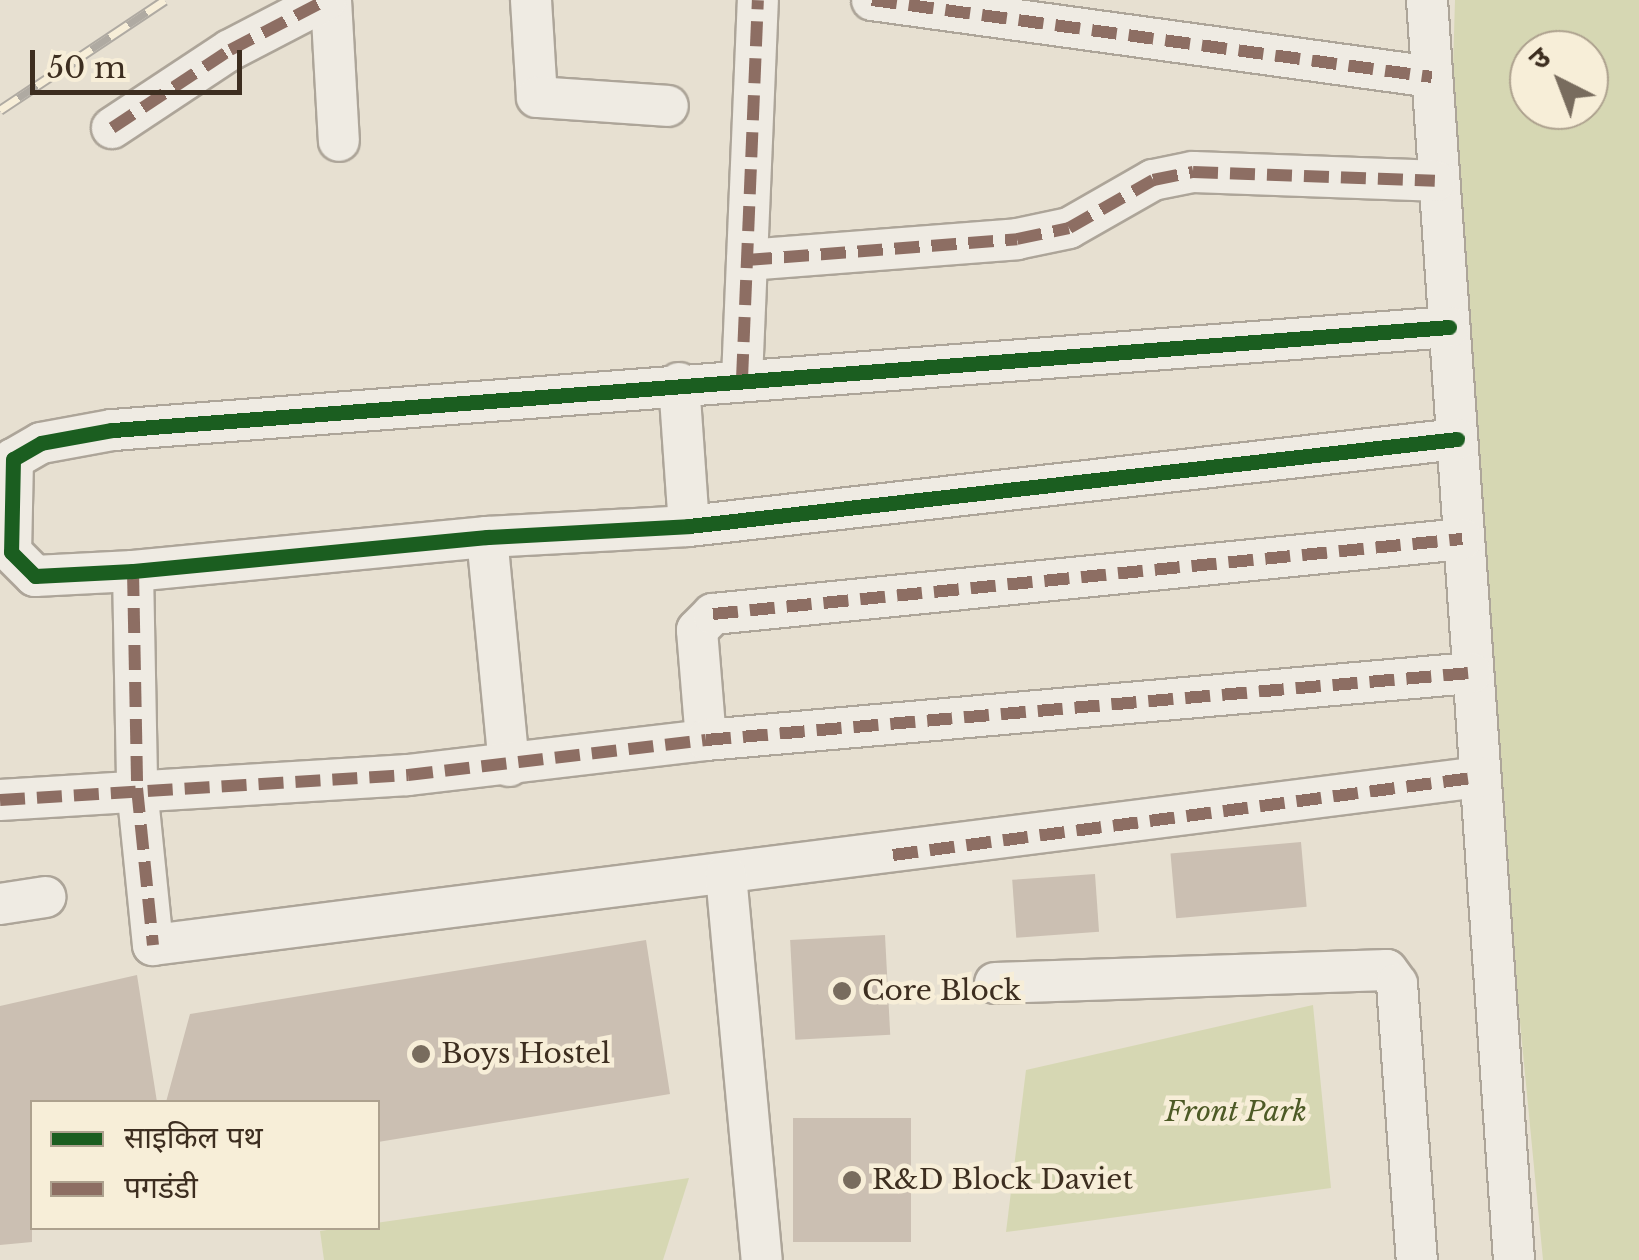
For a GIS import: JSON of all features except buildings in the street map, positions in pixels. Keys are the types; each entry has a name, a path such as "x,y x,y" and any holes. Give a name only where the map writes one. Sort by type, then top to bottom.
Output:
{"street":[{"path":"112,128 230,50 328,0 339,141"},
{"path":"531,0 537,97 668,106"},
{"path":"742,379 758,0"},
{"path":"872,0 958,7 1432,77"},
{"path":"1427,0 1435,180 1449,327 1514,1260"},
{"path":"747,260 1017,240 1069,228 1152,180 1193,172 1435,180"},
{"path":"1449,327 680,383 500,404 112,430 41,443 13,459 12,552 25,573 132,570 488,537 689,526 1456,438"},
{"path":"680,383 689,526"},
{"path":"488,537 509,766"},
{"path":"706,740 697,630 713,614 1462,539"},
{"path":"132,570 138,788 153,945 1479,778"},
{"path":"0,800 509,766 706,740 1471,674"},
{"path":"726,875 762,1260"},
{"path":"0,904 45,897"},
{"path":"995,983 1387,970 1398,984 1417,1260"}],"green space":[{"path":"1455,0 1639,0 1639,1260 1543,1260 1493,743 1452,104"},
{"name":"Front Park","path":"1313,1005 1331,1188 1006,1232 1026,1070"},
{"path":"689,1178 663,1260 324,1260 320,1231 380,1230 380,1222"}],"railway":[{"path":"0,110 165,0"}],"marked path":[{"path":"112,128 230,50 326,0"},
{"path":"742,379 758,0"},
{"path":"872,0 1432,77"},
{"path":"747,260 1017,239 1069,228 1153,180 1193,172 1435,181"},
{"path":"713,614 1462,539"},
{"path":"133,571 137,788 153,945"},
{"path":"0,800 408,775 706,740 1471,673"},
{"path":"893,855 1479,777"}],"cycle path":[{"path":"1449,327 112,430 41,443 13,459 11,552 35,576 133,571 487,537 689,526 1457,439"}],"place":[{"name":"Core Block","path":"842,991"},
{"name":"Boys Hostel","path":"421,1054"},
{"name":"R&D Block Daviet","path":"852,1180"}]}
